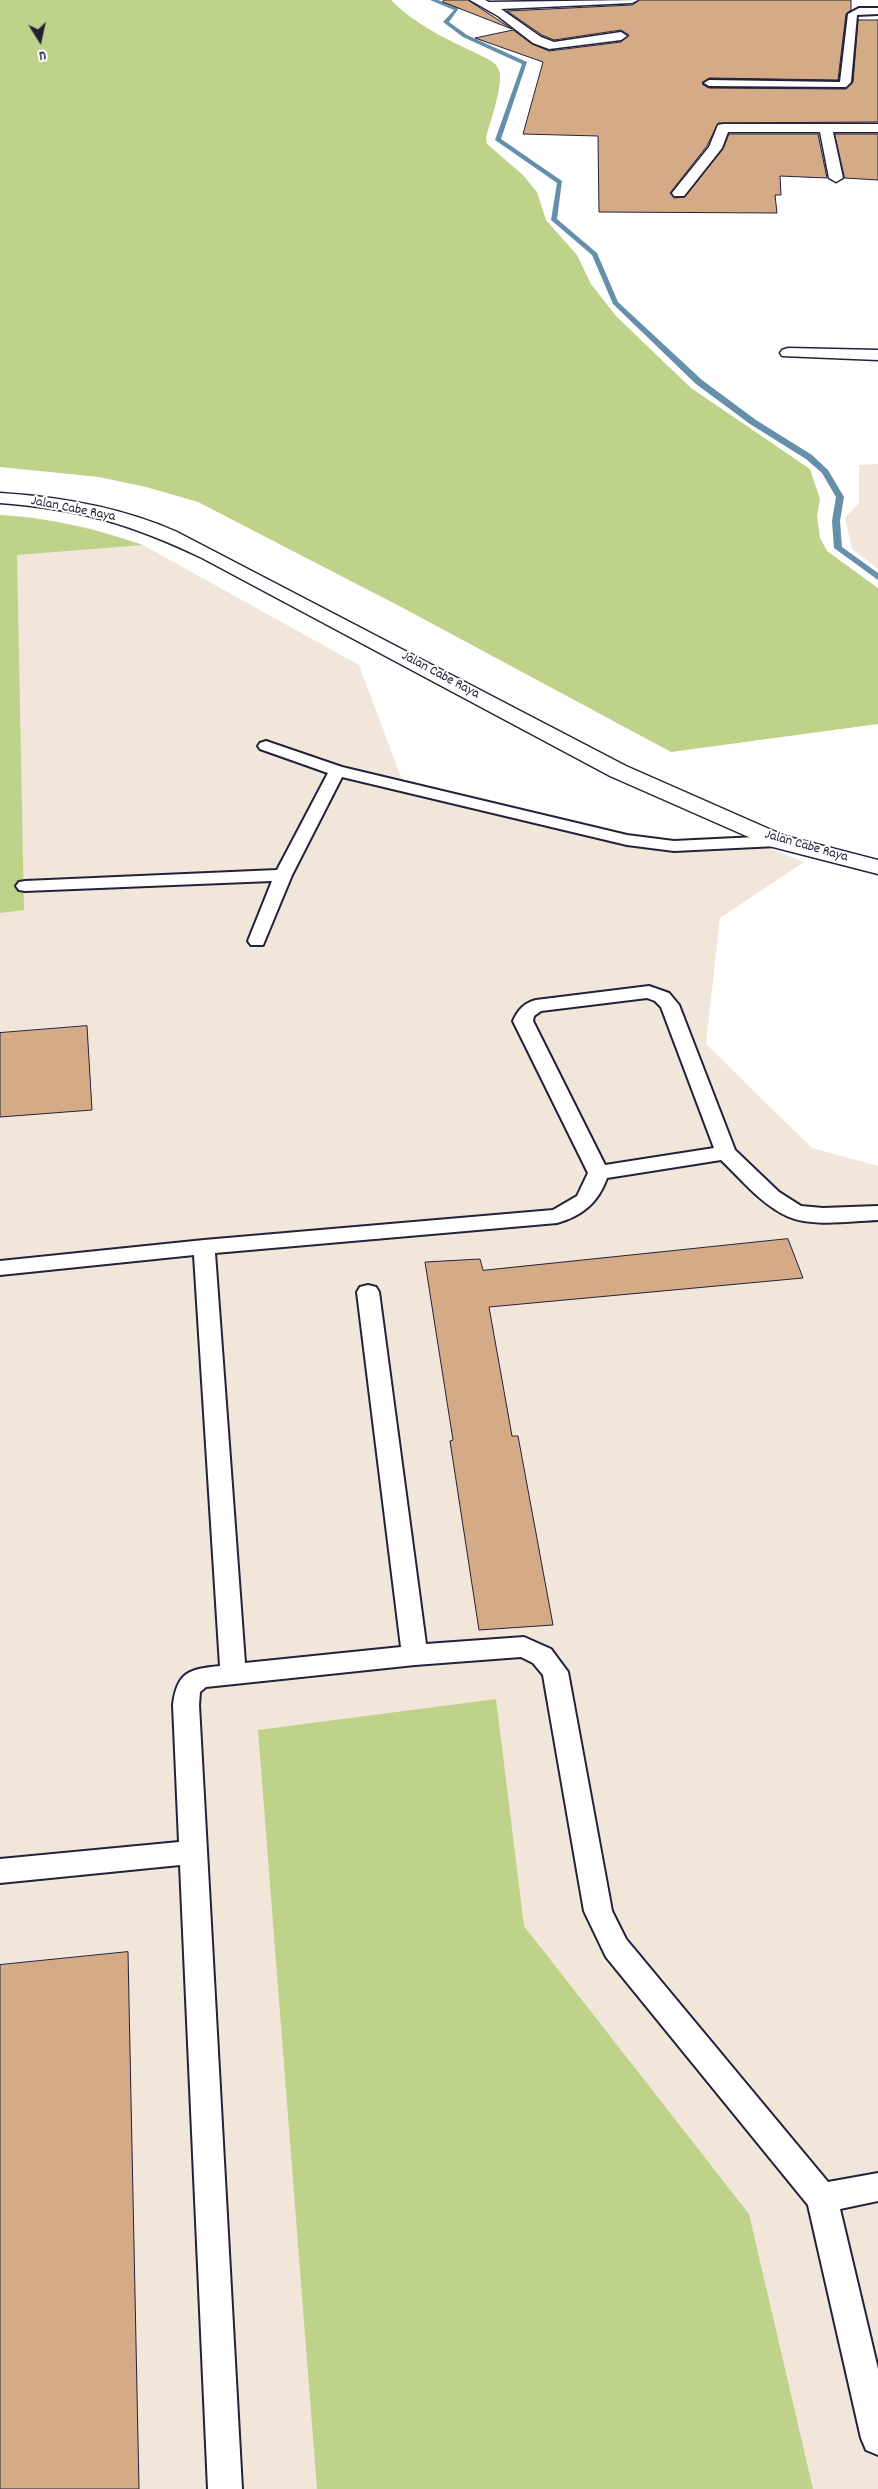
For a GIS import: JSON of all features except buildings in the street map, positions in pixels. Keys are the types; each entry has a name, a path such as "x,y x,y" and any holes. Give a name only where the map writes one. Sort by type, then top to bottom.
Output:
{"street":[{"path":"476,0 489,6 537,40 553,46 622,36 606,27 612,25"},
{"path":"489,6 632,0"},
{"path":"634,14 645,0"},
{"path":"578,2 593,14"},
{"path":"679,193 715,148 723,128 878,128"},
{"path":"826,128 836,178"},
{"path":"788,352 878,355"},
{"name":"Jalan Cabe Raya","path":"0,498 46,503 101,513 156,529 209,554 618,771 777,841 878,866"}],"lane":[{"path":"709,83 842,85 846,82 853,14 859,10 878,11"},
{"path":"266,746 337,771 627,840 674,846 777,841"},
{"path":"257,941 283,875 337,771"},
{"path":"25,886 283,875"},
{"path":"0,1268 204,1247 557,1216 575,1208 591,1195 598,1173 523,1021 526,1013 536,1006 649,992 662,997 670,1005 726,1153 772,1197 796,1212 823,1215 878,1213"},
{"path":"598,1173 726,1153"},
{"path":"204,1247 233,1675"},
{"path":"368,1292 415,1655"},
{"path":"225,2489 192,1852 186,1705 188,1687 200,1678 415,1655 524,1647 542,1656 556,1672 598,1911 616,1948 822,2198 878,2438"},
{"path":"0,1871 192,1852"},
{"path":"822,2198 878,2187"}],"shaded area":[{"path":"878,464 878,569 852,549 845,518 859,503 859,465"},
{"path":"0,515 30,517 90,528 143,545 359,665 403,782 643,839 748,840 804,862 720,918 706,1044 812,1148 878,1166 878,2489 0,2489"}],"green space":[{"path":"0,0 391,0 432,31 493,62 499,70 500,84 486,137 487,144 523,175 537,192 546,220 577,255 591,284 616,316 691,388 810,469 820,499 817,516 820,538 827,551 878,588 878,724 671,752 403,608 198,502 146,487 99,477 0,467"},
{"path":"0,515 73,525 143,545 17,555 24,910 0,913"},
{"path":"496,1699 524,1926 749,2214 813,2489 317,2489 258,1730"}],"waterway":[{"path":"433,0 457,9 446,22 465,36 525,63 498,140 560,182 554,220 595,254 615,303 699,382 753,422 809,457 825,472 840,497 836,521 838,548 878,577"}]}
